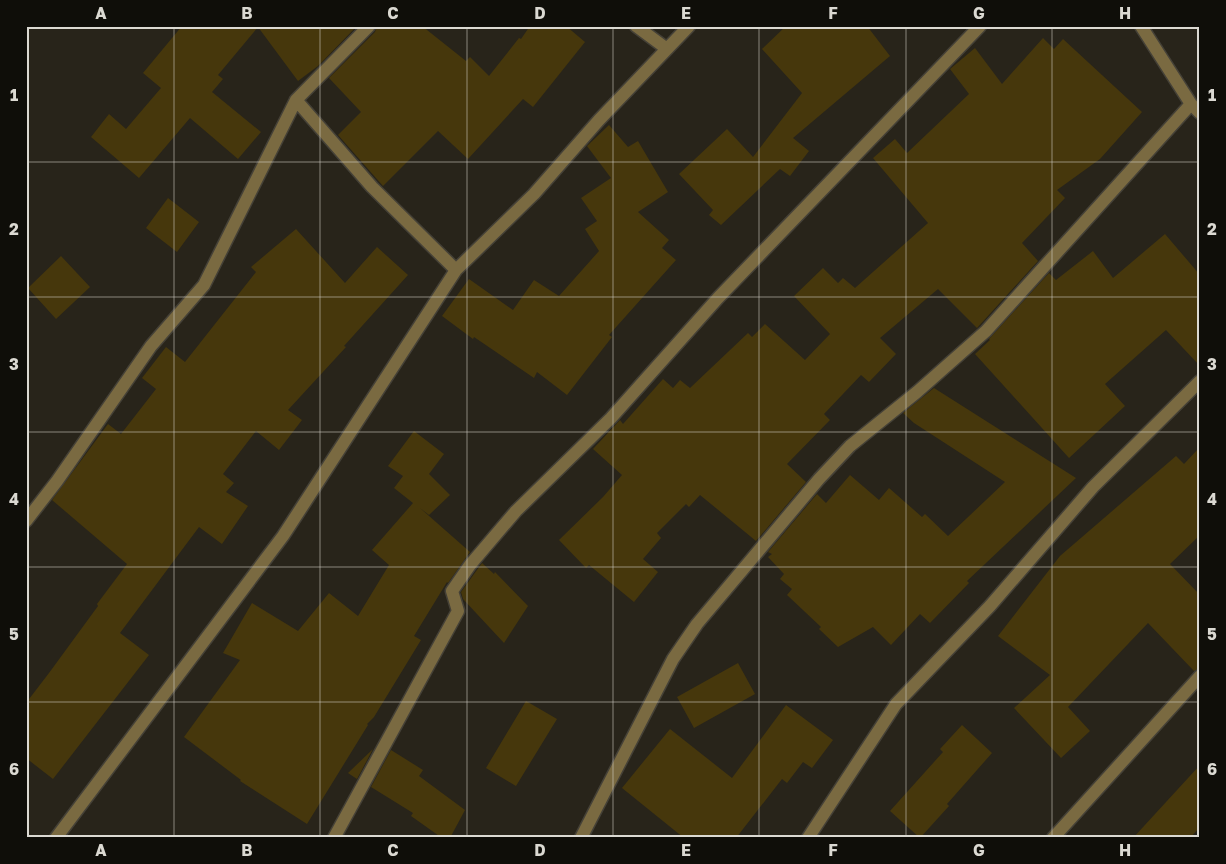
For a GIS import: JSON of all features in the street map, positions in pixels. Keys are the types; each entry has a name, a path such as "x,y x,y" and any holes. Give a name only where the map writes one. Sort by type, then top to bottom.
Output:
{"street":[{"path":"26,521 57,481 151,346 204,285 296,100 369,26"},
{"path":"636,26 668,49"},
{"path":"56,838 283,536 456,270 534,194 599,120 689,26"},
{"path":"334,838 458,611 452,591 470,565 516,511 611,418 718,298 980,26"},
{"path":"581,838 673,659 697,624 819,479 844,452 917,392 986,331 1196,109 1141,26"},
{"path":"296,100 372,187 456,270"},
{"path":"808,838 896,704 990,606 1093,487 1200,381"},
{"path":"1053,838 1200,676"}],"building":[{"path":"182,26 357,26 318,66 298,81 258,27 218,75 223,79 212,92 261,132 238,159 190,118 139,178 91,137 109,114 126,129 161,88 143,73"},
{"path":"377,26 422,26 466,61 470,57 489,76 530,26 566,26 585,42 533,107 523,99 468,159 438,131 383,186 338,135 361,112 329,78 375,32"},
{"path":"786,26 867,26 890,56 793,138 809,151 790,176 780,169 721,225 709,215 713,210 679,174 727,129 753,157 802,93 762,49"},
{"path":"1043,38 1054,49 1063,39 1142,112 1100,159 1057,190 1065,198 1022,243 1038,261 977,328 938,289 880,338 896,354 869,382 861,375 824,414 830,420 787,464 806,482 756,541 700,495 689,507 686,504 657,533 661,538 643,559 658,572 634,602 589,565 586,568 559,540 603,497 622,475 593,449 620,420 623,424 663,379 673,388 680,380 690,388 748,333 752,337 765,324 805,360 830,334 794,296 823,268 838,283 843,278 855,288 928,223 873,158 895,139 907,153 969,94 950,69 975,48 1002,84"},
{"path":"609,125 628,147 638,141 668,192 638,212 669,240 662,248 676,260 609,335 612,337 567,395 537,372 534,378 474,337 473,339 442,316 469,279 513,310 534,280 559,296 599,251 585,229 597,221 581,198 611,178 587,146"},
{"path":"168,198 199,222 177,252 146,228"},
{"path":"296,229 345,283 377,247 408,275 288,410 302,420 279,450 256,431 223,474 234,483 226,492 248,506 222,544 199,527 120,633 149,655 53,779 26,758 26,703 127,564 52,500 108,424 121,434 156,389 142,378 166,347 185,362 256,272 251,267"},
{"path":"1165,234 1200,275 1200,366 1166,330 1105,384 1125,406 1069,458 975,354 990,340 1049,273 1056,280 1093,251 1113,278"},
{"path":"61,256 90,287 56,319 28,288"},
{"path":"934,388 1076,478 967,581 969,583 930,623 920,614 891,645 873,627 838,647 819,629 821,627 787,595 792,589 780,579 784,574 768,557 772,554 768,552 817,494 826,503 850,475 879,500 889,488 922,517 925,514 948,536 1005,482 914,423 903,413"},
{"path":"414,431 444,454 429,474 450,495 429,515 420,508 470,552 447,582 414,636 421,640 374,717 367,724 307,824 240,781 184,737 240,660 223,653 252,603 298,631 329,593 358,616 389,565 372,550 413,503 394,488 403,476 388,466"},
{"path":"1200,447 1200,535 1170,564 1200,595 1200,668 1194,671 1148,623 1068,707 1090,731 1061,758 1014,708 1050,675 998,636 1060,556 1176,456 1184,464"},
{"path":"482,563 494,574 495,572 528,606 504,643 463,599 461,592"},
{"path":"738,663 755,694 694,728 677,697"},
{"path":"526,701 557,719 516,786 486,768"},
{"path":"786,705 833,740 812,768 803,762 787,783 782,779 736,838 684,838 622,788 670,729 732,778"},
{"path":"962,725 992,753 920,838 890,811 943,752 940,749"},
{"path":"373,749 357,779 348,773"},
{"path":"391,750 423,770 419,776 465,810 450,838 442,838 411,816 413,813 371,787"},
{"path":"1200,765 1200,827 1190,838 1133,838"}]}
